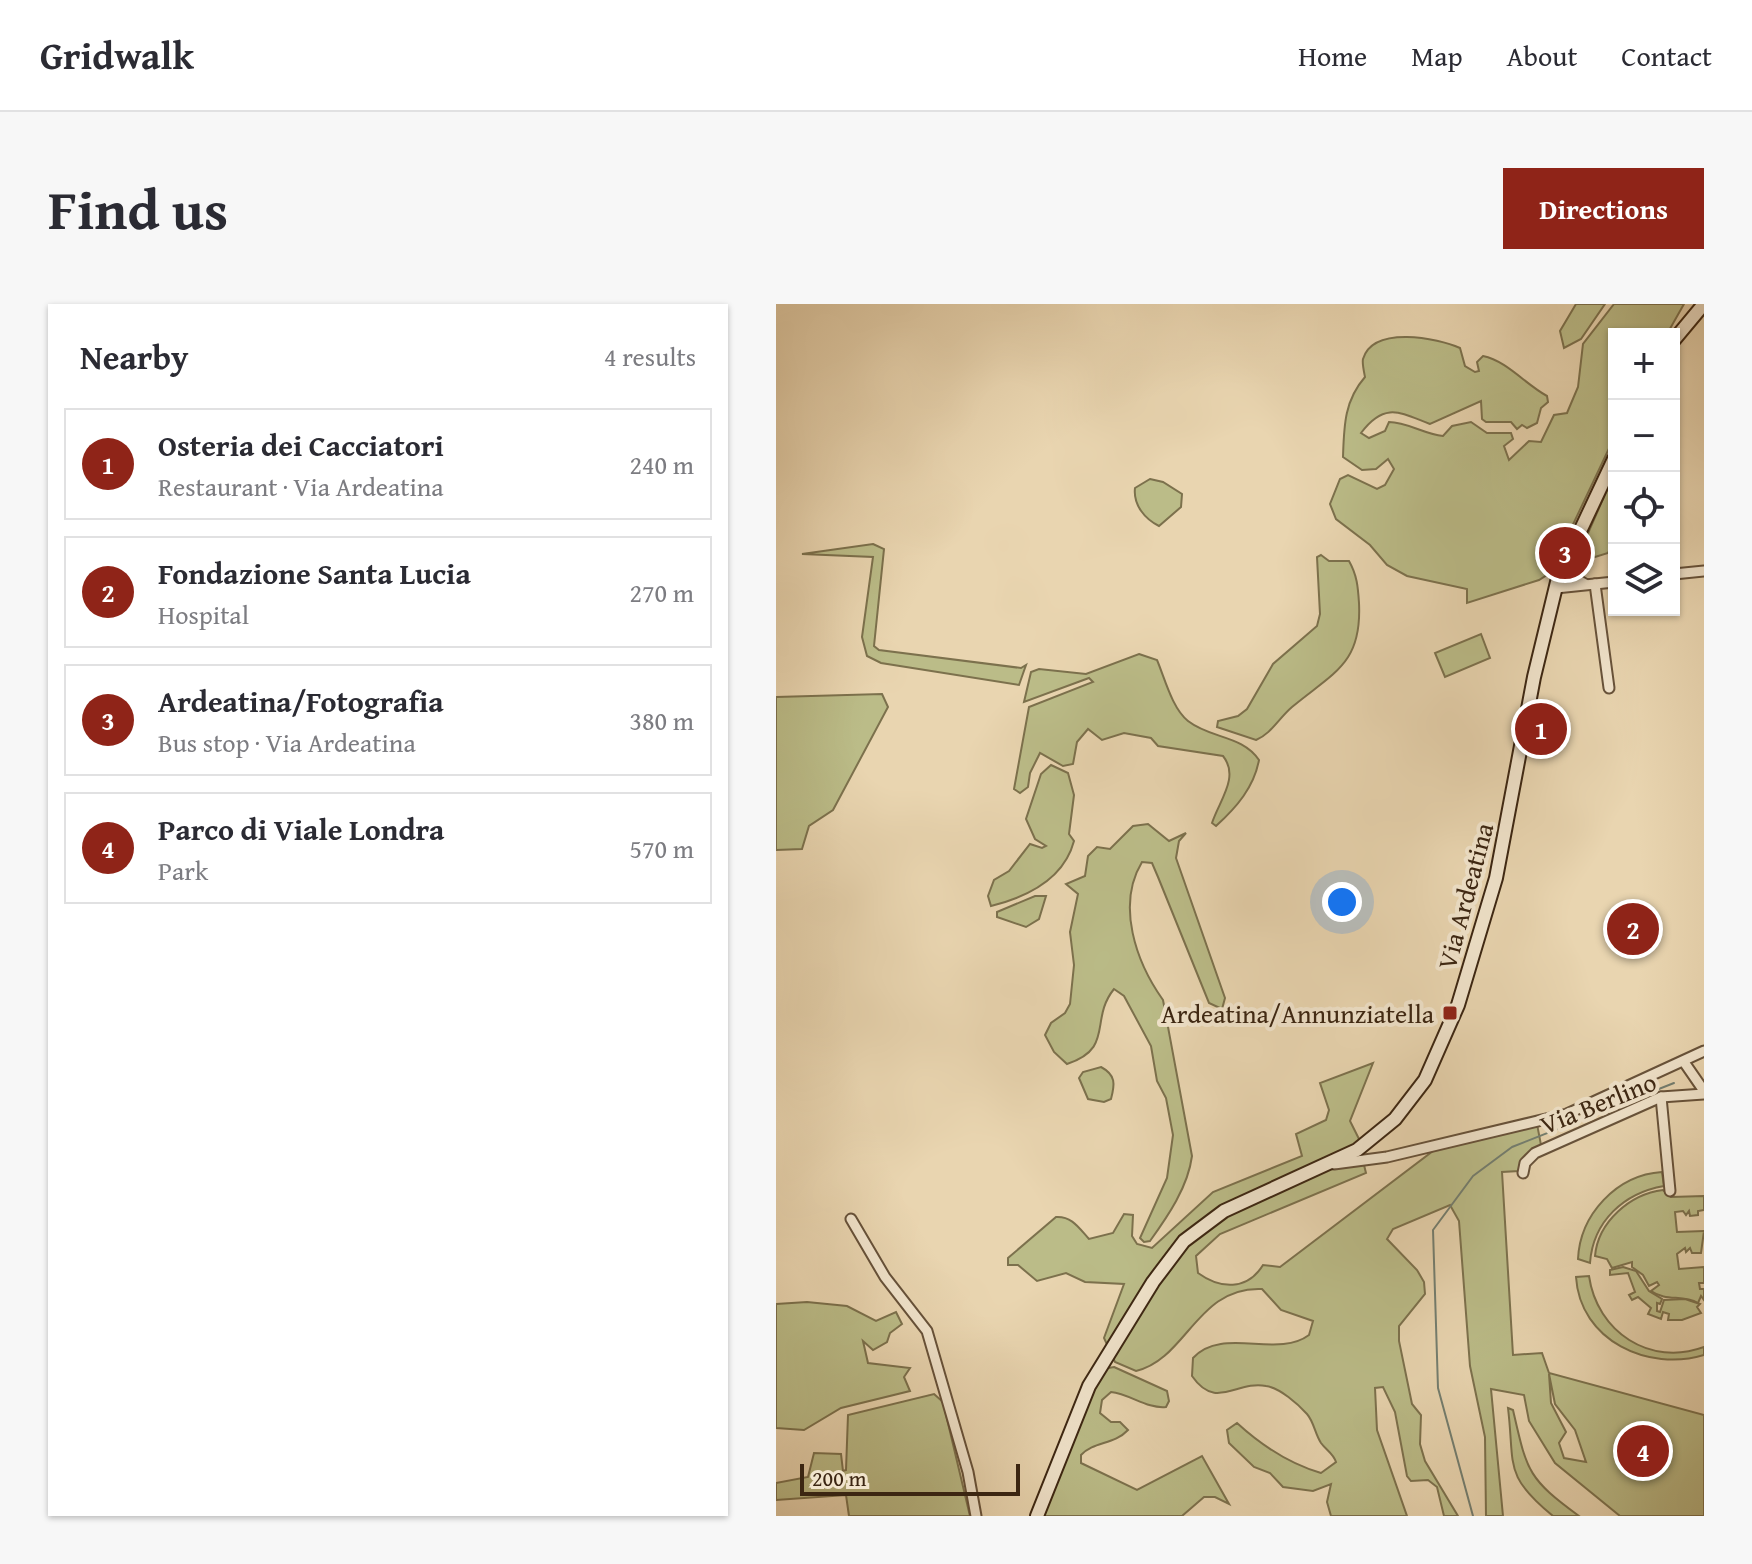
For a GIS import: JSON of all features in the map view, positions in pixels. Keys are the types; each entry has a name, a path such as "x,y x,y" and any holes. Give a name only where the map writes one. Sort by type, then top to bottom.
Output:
{"main road":[{"path":"1680,333 1704,304"},
{"name":"Via Ardeatina","path":"1037,1516 1089,1386 1178,1247 1218,1214 1331,1164 1379,1134 1417,1093 1432,1067 1458,1005 1496,878 1534,677 1561,570 1608,472"}],"street":[{"path":"1561,570 1590,584"},
{"path":"1680,573 1704,571"},
{"path":"1556,588 1608,582"},
{"path":"1590,584 1609,688"},
{"path":"1331,1164 1387,1157 1567,1114 1704,1051"},
{"path":"1684,1062 1704,1093"},
{"name":"Via Berlino","path":"1523,1173 1525,1163 1535,1153 1661,1097 1704,1093"},
{"path":"1661,1097 1670,1191"},
{"path":"851,1219 885,1277 927,1331 968,1472 976,1516"}],"green space":[{"path":"1576,304 1605,304 1581,339 1564,348 1560,331"},
{"path":"1614,304 1684,304 1670,328 1608,328 1608,451 1550,573 1539,580 1467,603 1467,589 1407,576 1387,565 1370,545 1336,519 1330,504 1340,479 1348,475 1377,489 1385,485 1394,469 1388,459 1376,469 1362,470 1343,457 1346,415 1353,395 1365,377 1363,359 1369,348 1392,338 1437,341 1460,348 1465,366 1475,372 1479,371 1477,362 1483,356 1492,359 1547,396 1548,402 1541,408 1537,423 1527,428 1522,425 1517,429 1511,422 1486,422 1482,419 1481,401 1430,424 1394,412 1386,413 1361,433 1369,438 1385,431 1389,422 1443,436 1452,426 1471,422 1487,433 1511,433 1513,439 1504,446 1509,460 1529,441 1541,442 1554,415 1567,413 1578,387 1583,344"},
{"path":"1150,479 1163,482 1182,494 1181,507 1159,526 1149,520 1136,500 1135,488"},
{"path":"1608,488 1608,553 1582,561 1578,556"},
{"path":"873,544 884,549 874,646 879,650 1021,668 1026,665 1019,685 881,663 867,656 862,637 873,557 802,554"},
{"path":"1321,555 1329,561 1349,561 1355,576 1359,624 1350,653 1332,675 1256,740 1217,727 1218,721 1238,716 1247,709 1273,664 1317,626 1320,614 1317,557"},
{"path":"1481,634 1490,658 1445,677 1435,653"},
{"path":"1139,654 1157,660 1173,701 1188,721 1235,741 1259,760 1244,796 1216,826 1212,823 1229,781 1228,764 1223,756 1158,746 1151,738 1124,733 1102,740 1088,729 1077,742 1073,764 1063,766 1040,753 1030,773 1028,787 1020,793 1014,789 1029,707 1093,682 1089,678 1024,702 1031,672 1039,669 1086,674"},
{"path":"882,694 888,707 833,810 809,826 802,849 776,850 776,697"},
{"path":"1051,765 1068,773 1074,795 1069,834 1074,841 1069,854 1053,876 1042,884 1018,897 991,906 988,896 994,880 1009,871 1030,844 1042,848 1046,846 1035,839 1026,819 1041,774"},
{"path":"1148,824 1169,841 1186,833 1179,841 1176,858 1225,998 1222,1009 1209,1003 1152,863 1142,862 1131,896 1133,933 1145,968 1163,1000 1192,1156 1176,1201 1150,1241 1144,1242 1140,1238 1167,1178 1173,1135 1166,1098 1157,1081 1151,1046 1124,996 1114,989 1107,1000 1096,1041 1082,1057 1067,1064 1054,1052 1045,1035 1051,1023 1065,1013 1070,1004 1074,965 1070,932 1078,894 1066,884 1085,876 1088,856 1097,847 1110,849 1133,826"},
{"path":"1035,896 1046,896 1039,919 1026,927 997,917 997,912"},
{"path":"1373,1063 1350,1121 1361,1143 1337,1160 1364,1165 1366,1173 1220,1234 1196,1256 1198,1273 1215,1282 1233,1285 1249,1279 1263,1265 1280,1267 1437,1148 1537,1124 1541,1145 1525,1156 1519,1171 1502,1172 1513,1355 1542,1353 1549,1373 1704,1415 1704,1516 1620,1516 1555,1463 1529,1421 1524,1395 1491,1389 1503,1516 1486,1516 1485,1437 1470,1366 1459,1221 1450,1205 1393,1229 1387,1239 1417,1270 1424,1282 1425,1294 1399,1326 1399,1341 1412,1404 1421,1415 1420,1444 1425,1461 1458,1516 1444,1516 1437,1487 1428,1480 1411,1481 1407,1476 1395,1412 1383,1387 1375,1388 1377,1430 1407,1516 1331,1516 1327,1502 1331,1484 1313,1491 1283,1487 1270,1473 1254,1467 1229,1443 1227,1430 1237,1423 1276,1452 1309,1469 1321,1473 1336,1462 1321,1443 1307,1414 1283,1393 1271,1387 1255,1385 1218,1393 1201,1386 1192,1376 1193,1358 1219,1344 1281,1344 1296,1342 1309,1335 1313,1321 1281,1310 1262,1289 1240,1291 1222,1299 1207,1310 1168,1353 1136,1371 1115,1362 1104,1338 1124,1284 1085,1282 1066,1273 1037,1281 1018,1265 1008,1265 1008,1258 1056,1217 1071,1221 1089,1239 1113,1233 1124,1214 1133,1215 1132,1236 1137,1244 1152,1248 1213,1192 1302,1156 1296,1134 1326,1120 1329,1110 1320,1083","holes":["1549,1374 1555,1404 1575,1430 1586,1462 1564,1458 1559,1443 1566,1432 1551,1403"]},
{"path":"1101,1067 1109,1073 1114,1084 1111,1099 1104,1102 1088,1099 1079,1078 1083,1072"},
{"path":"1662,1172 1664,1186 1624,1202 1604,1222 1592,1248 1590,1263 1578,1259 1586,1227 1604,1200 1630,1181"},
{"path":"1663,1190 1671,1197 1704,1196 1704,1210 1698,1211 1698,1215 1690,1216 1689,1211 1686,1215 1683,1211 1675,1212 1677,1232 1704,1231 1701,1253 1692,1253 1690,1248 1686,1252 1685,1248 1677,1254 1679,1269 1704,1267 1704,1283 1699,1283 1700,1289 1704,1289 1704,1300 1701,1296 1698,1303 1651,1291 1659,1285 1657,1282 1649,1286 1643,1275 1632,1267 1632,1262 1612,1268 1607,1259 1595,1256 1602,1232 1618,1212 1639,1197"},
{"path":"1623,1267 1636,1271 1649,1291 1662,1299 1660,1304 1657,1303 1657,1311 1660,1312 1664,1300 1685,1299 1700,1304 1697,1307 1701,1313 1682,1320 1668,1320 1669,1314 1663,1312 1661,1319 1648,1314 1651,1308 1638,1297 1632,1300 1629,1295 1635,1292 1628,1273 1610,1275 1610,1270"},
{"path":"1589,1276 1603,1314 1629,1340 1664,1352 1684,1352 1704,1347 1704,1355 1661,1359 1640,1355 1621,1346 1590,1319 1580,1299 1576,1277"},
{"path":"807,1302 847,1306 876,1321 896,1312 902,1324 890,1333 887,1342 873,1350 863,1341 868,1363 910,1368 904,1377 910,1391 841,1408 804,1430 776,1428 776,1304"},
{"path":"1114,1367 1167,1391 1169,1401 1166,1407 1159,1407 1111,1392 1102,1400 1100,1413 1111,1422 1120,1422 1128,1430 1086,1451 1081,1455 1081,1463 1137,1490 1202,1456 1229,1504 1215,1497 1204,1497 1182,1516 1041,1516 1103,1369"},
{"path":"934,1394 943,1402 970,1516 849,1516 846,1495 776,1500 776,1483 808,1477 814,1453 841,1454 843,1471 846,1470 848,1415"},
{"path":"1508,1408 1513,1410 1532,1472 1549,1492 1579,1516 1553,1516 1526,1490 1514,1468"}],"waterway":[{"path":"1473,1516 1438,1388 1433,1230 1473,1176 1512,1147 1674,1083"}],"place":[{"name":"Ardeatina/Fotografia","path":"1565,553"},
{"name":"Osteria dei Cacciatori","path":"1541,729"},
{"name":"Fondazione Santa Lucia","path":"1633,929"},
{"name":"Ardeatina/Annunziatella","path":"1450,1013"},
{"name":"Parco di Viale Londra","path":"1643,1451"}]}
